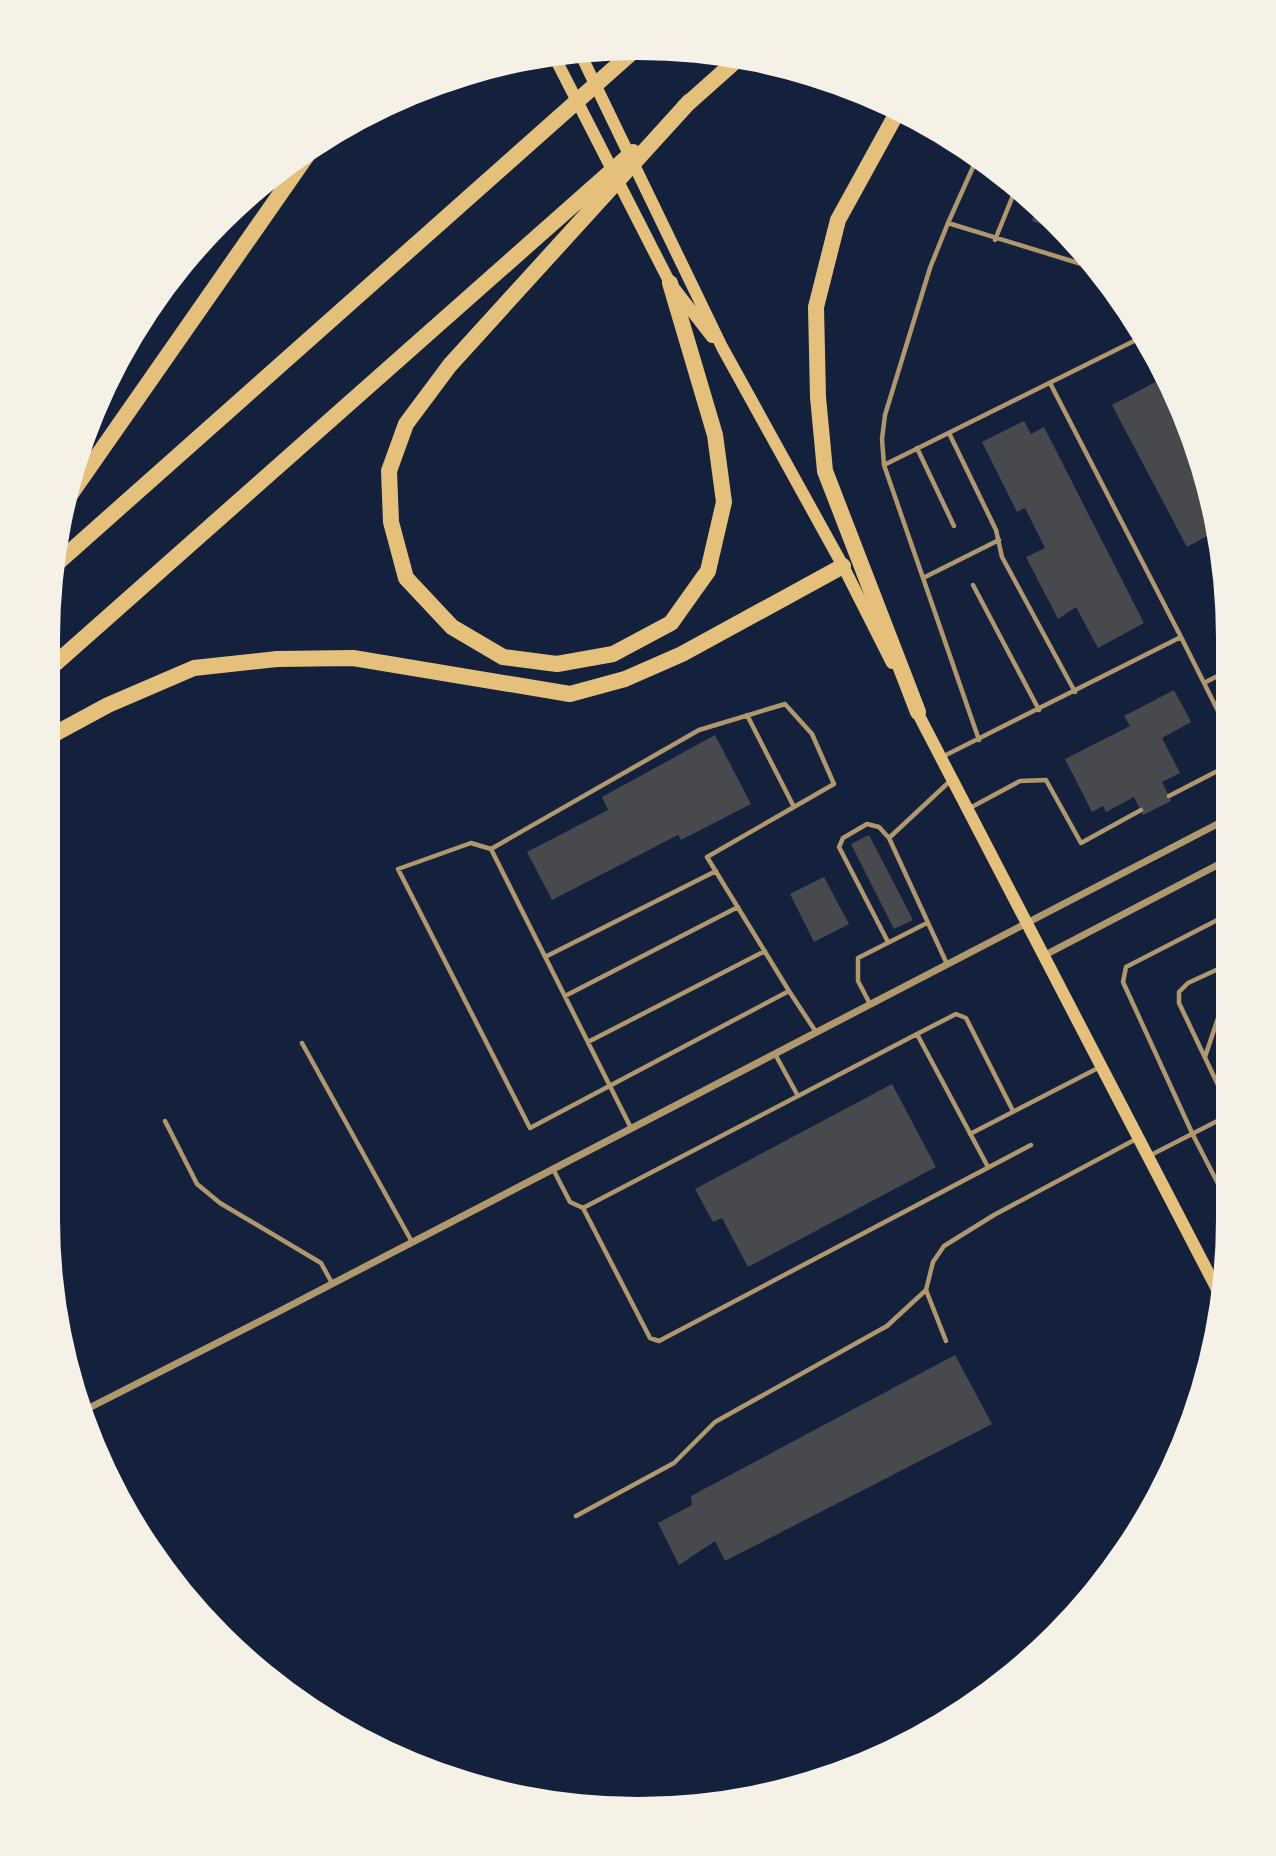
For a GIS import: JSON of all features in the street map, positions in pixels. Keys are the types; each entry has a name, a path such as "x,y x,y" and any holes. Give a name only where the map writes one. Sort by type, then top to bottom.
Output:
{"highway":[{"path":"65,556 623,60"},
{"path":"60,659 729,67"},
{"path":"670,283 715,435 724,502 708,571 671,623 613,654 557,664 503,657 452,627 406,578 391,522 390,471 406,424 450,365 690,101"},
{"path":"894,119 838,219 816,307 818,397 825,471 918,712"},
{"path":"82,478 295,173"},
{"path":"60,731 108,705 194,668 277,659 353,658 570,694 625,679 682,654 843,566"}],"main road":[{"path":"584,62 722,347 843,566 1213,1281"},
{"path":"559,65 670,283 722,347"}],"street":[{"path":"91,1407 1216,825"},
{"path":"1045,956 1216,866"}],"lane":[{"path":"973,167 930,268 885,415 882,439 884,465 979,740"},
{"path":"995,240 1012,197"},
{"path":"948,223 995,240 1078,263"},
{"path":"884,465 1134,341"},
{"path":"1050,383 1216,707"},
{"path":"949,433 999,540 1002,557 1075,692"},
{"path":"917,449 954,526"},
{"path":"923,578 999,540"},
{"path":"973,585 1039,710"},
{"path":"941,757 1181,637"},
{"path":"1204,683 1216,677"},
{"path":"491,849 699,730 785,704 812,734 834,784 707,857 816,1032"},
{"path":"747,715 794,807"},
{"path":"1169,796 1216,772"},
{"path":"889,838 953,779"},
{"path":"968,809 1020,781 1046,780 1081,844 1141,810"},
{"path":"888,942 839,847 843,838 867,824 879,827 889,838 947,964"},
{"path":"632,1128 610,1086 491,849 471,842 398,869 530,1128 610,1086 789,991"},
{"path":"545,957 716,871"},
{"path":"565,996 737,907"},
{"path":"1216,921 1126,967 1123,982 1216,1180"},
{"path":"870,1004 858,981 858,958 927,923"},
{"path":"588,1042 765,951"},
{"path":"1216,970 1188,983 1179,992 1180,1003 1216,1081"},
{"path":"583,1208 956,1014 966,1017 1013,1111"},
{"path":"1205,1058 1216,1025"},
{"path":"917,1034 988,1167"},
{"path":"302,1043 412,1242"},
{"path":"775,1054 798,1096"},
{"path":"970,1134 1102,1066"},
{"path":"165,1121 197,1184 220,1203 321,1263 332,1284"},
{"path":"1149,1156 1216,1122"},
{"path":"576,1516 674,1463 715,1422 887,1326 926,1290 933,1262 954,1238 1139,1138"},
{"path":"553,1169 570,1202 583,1208 650,1338 659,1341 1031,1145"},
{"path":"926,1290 946,1342"}],"building":[{"path":"1157,381 1186,452 1207,536 1187,547 1112,405"},
{"path":"1024,421 1031,434 1044,427 1144,623 1098,648 1076,607 1058,619 1026,557 1045,548 1025,508 1017,512 982,442"},
{"path":"1174,690 1191,722 1162,738 1180,773 1162,782 1171,801 1143,815 1134,797 1106,812 1103,806 1092,812 1065,759 1130,726 1124,716"},
{"path":"715,735 751,804 681,840 678,835 552,900 527,852 608,810 602,797"},
{"path":"869,835 913,920 894,929 851,844"},
{"path":"824,877 849,924 814,942 790,894"},
{"path":"892,1084 936,1167 748,1267 722,1218 713,1222 695,1189"},
{"path":"955,1355 992,1424 725,1561 715,1541 679,1565 658,1523 692,1505 691,1496"}]}
